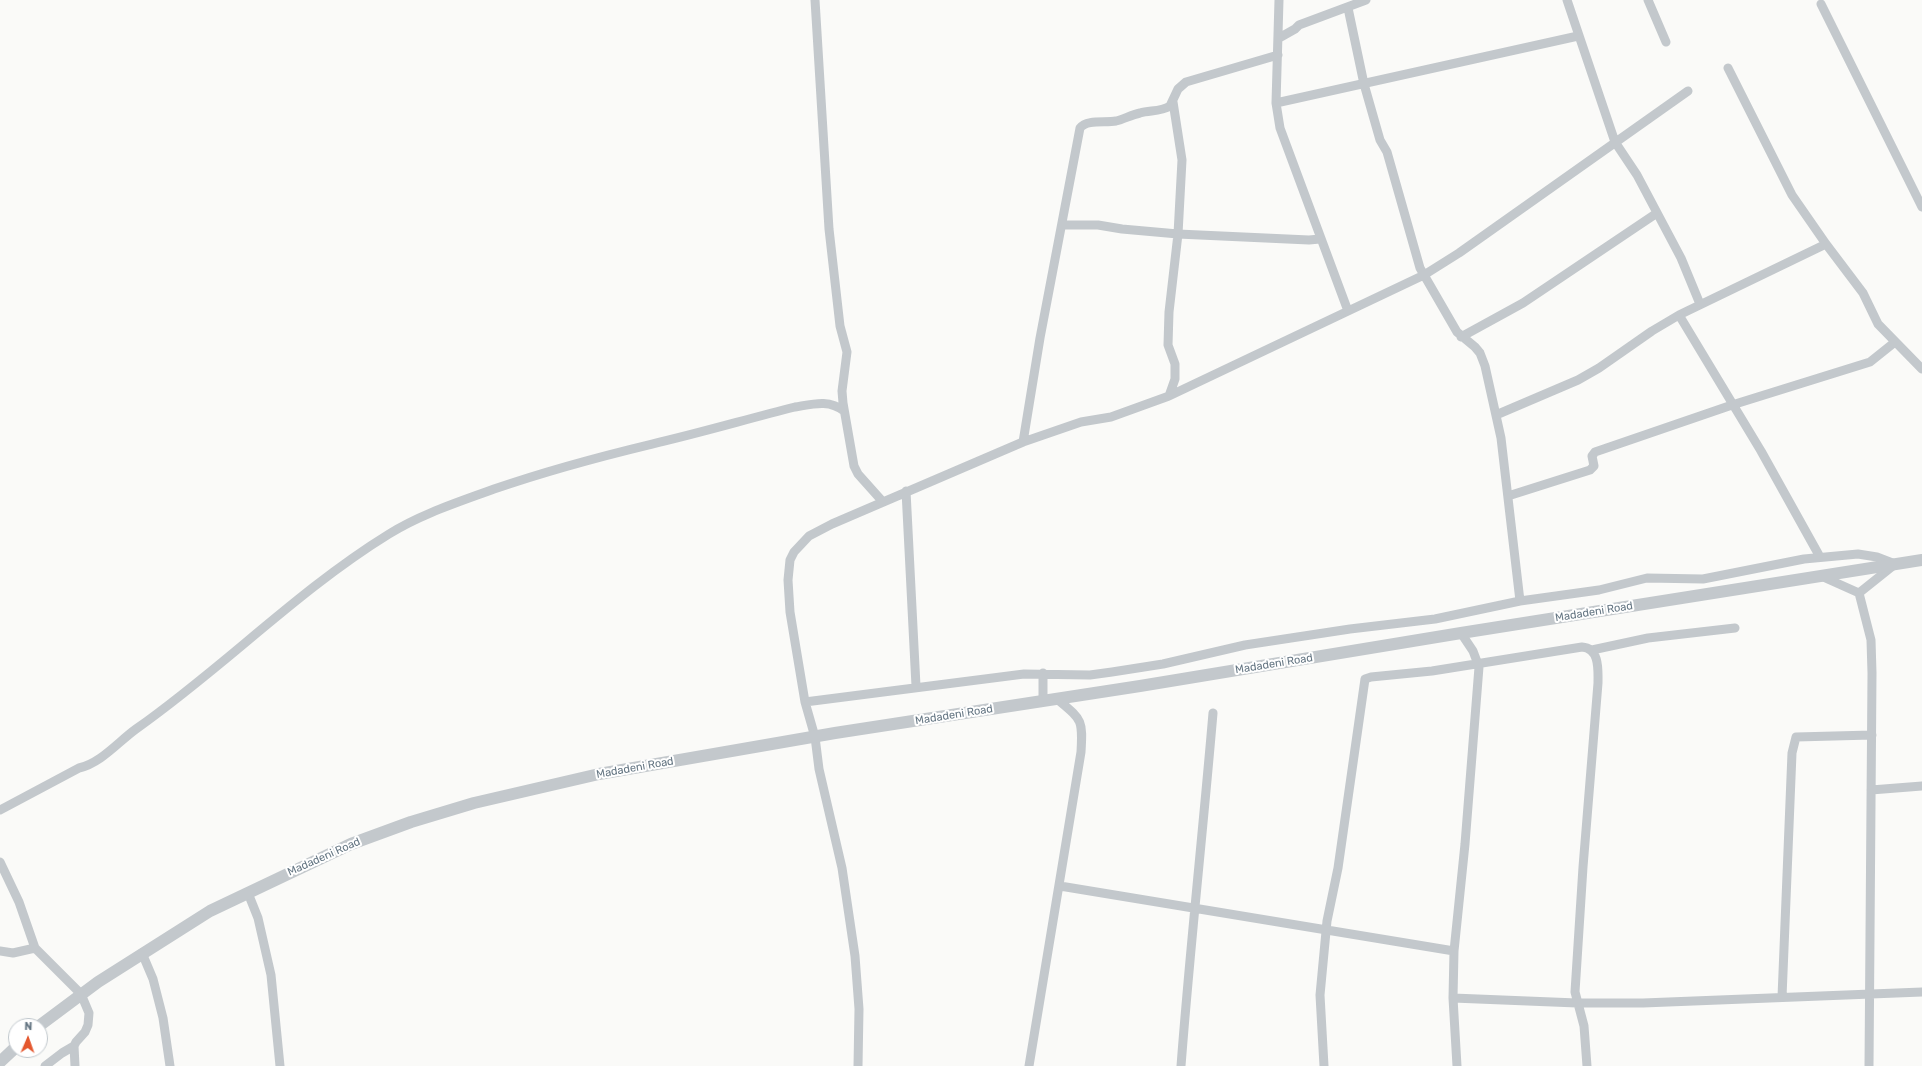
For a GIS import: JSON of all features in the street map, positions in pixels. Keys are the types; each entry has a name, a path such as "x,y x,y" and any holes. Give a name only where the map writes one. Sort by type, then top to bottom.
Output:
{"street":[{"path":"815,0 829,229 840,326 846,352 842,391 844,411 854,466 858,474 883,502"},
{"path":"1279,0 1276,103 1280,128 1348,311"},
{"path":"1278,38 1295,30 1299,25 1348,8 1366,0"},
{"path":"1567,0 1615,142 1637,175 1682,258 1700,304"},
{"path":"1648,0 1666,42"},
{"path":"1821,4 1922,207"},
{"path":"1348,8 1364,84 1380,140 1387,152 1424,275 1461,337 1480,353 1501,438 1520,601"},
{"path":"1276,103 1578,36"},
{"path":"1023,442 1040,338 1063,225 1078,134 1083,124 1114,121 1140,112 1161,110 1170,106 1178,89 1186,82 1278,55"},
{"path":"1728,68 1792,196 1863,293 1878,324 1922,369"},
{"path":"858,1066 859,1009 855,956 842,868 819,769 815,737 805,702 790,612 788,580 790,560 797,548 809,536 883,502 1023,442 1081,422 1111,417 1169,396 1424,275 1459,253 1688,91"},
{"path":"1169,396 1175,379 1175,364 1168,345 1169,312 1178,234 1182,160 1173,102"},
{"path":"1461,337 1523,303 1657,213"},
{"path":"1063,225 1098,225 1122,229 1178,234 1309,240 1320,239"},
{"path":"1496,416 1578,380 1599,368 1652,331 1700,304 1826,244"},
{"path":"1679,316 1772,470 1820,557"},
{"path":"1508,496 1590,470 1594,466 1592,456 1595,452 1732,405 1870,362 1895,342"},
{"path":"0,810 79,768 88,766 102,757 127,736 173,703 338,567 390,533 417,519 484,493 565,466 795,407 826,403 837,406 844,411"},
{"path":"906,492 916,686"},
{"path":"805,702 916,686 1043,673 1090,674 1112,672 1163,664 1245,645 1336,631 1435,619 1520,601 1599,590 1647,578 1703,579 1820,557 1858,554 1877,557 1895,564 1859,593"},
{"name":"Madadeni Road","path":"48,1019 81,994 142,953 210,911 351,844 411,822 474,803 599,774 815,737 1057,699 1461,632 1922,560"},
{"path":"1821,576 1859,593"},
{"path":"1859,593 1871,640 1872,736 1869,1066"},
{"path":"1324,1066 1320,995 1328,912 1338,868 1365,679 1371,677 1432,671 1478,662 1582,646 1592,650 1648,638 1735,628"},
{"path":"1457,1066 1453,998 1454,951 1465,844 1478,662 1461,632"},
{"path":"1587,1066 1584,1026 1577,1003 1576,992 1583,867 1598,684 1597,664 1592,650"},
{"path":"1043,673 1043,701"},
{"path":"1029,1066 1081,752 1082,730 1079,719 1057,699"},
{"path":"1181,1066 1187,982 1196,909 1213,713"},
{"path":"1782,997 1792,753 1796,737 1872,736"},
{"path":"1871,790 1922,786"},
{"path":"0,862 19,902 35,948 81,994 89,1013 88,1025 85,1032 74,1046 45,1066"},
{"path":"1060,886 1454,951"},
{"path":"248,892 258,918 269,960 280,1066"},
{"path":"0,951 13,953 35,948"},
{"path":"142,953 164,1018 170,1066"},
{"path":"1453,998 1577,1003 1642,1003 1922,992"},
{"path":"74,1046 75,1066"},
{"path":"0,1062 8,1054"}]}
